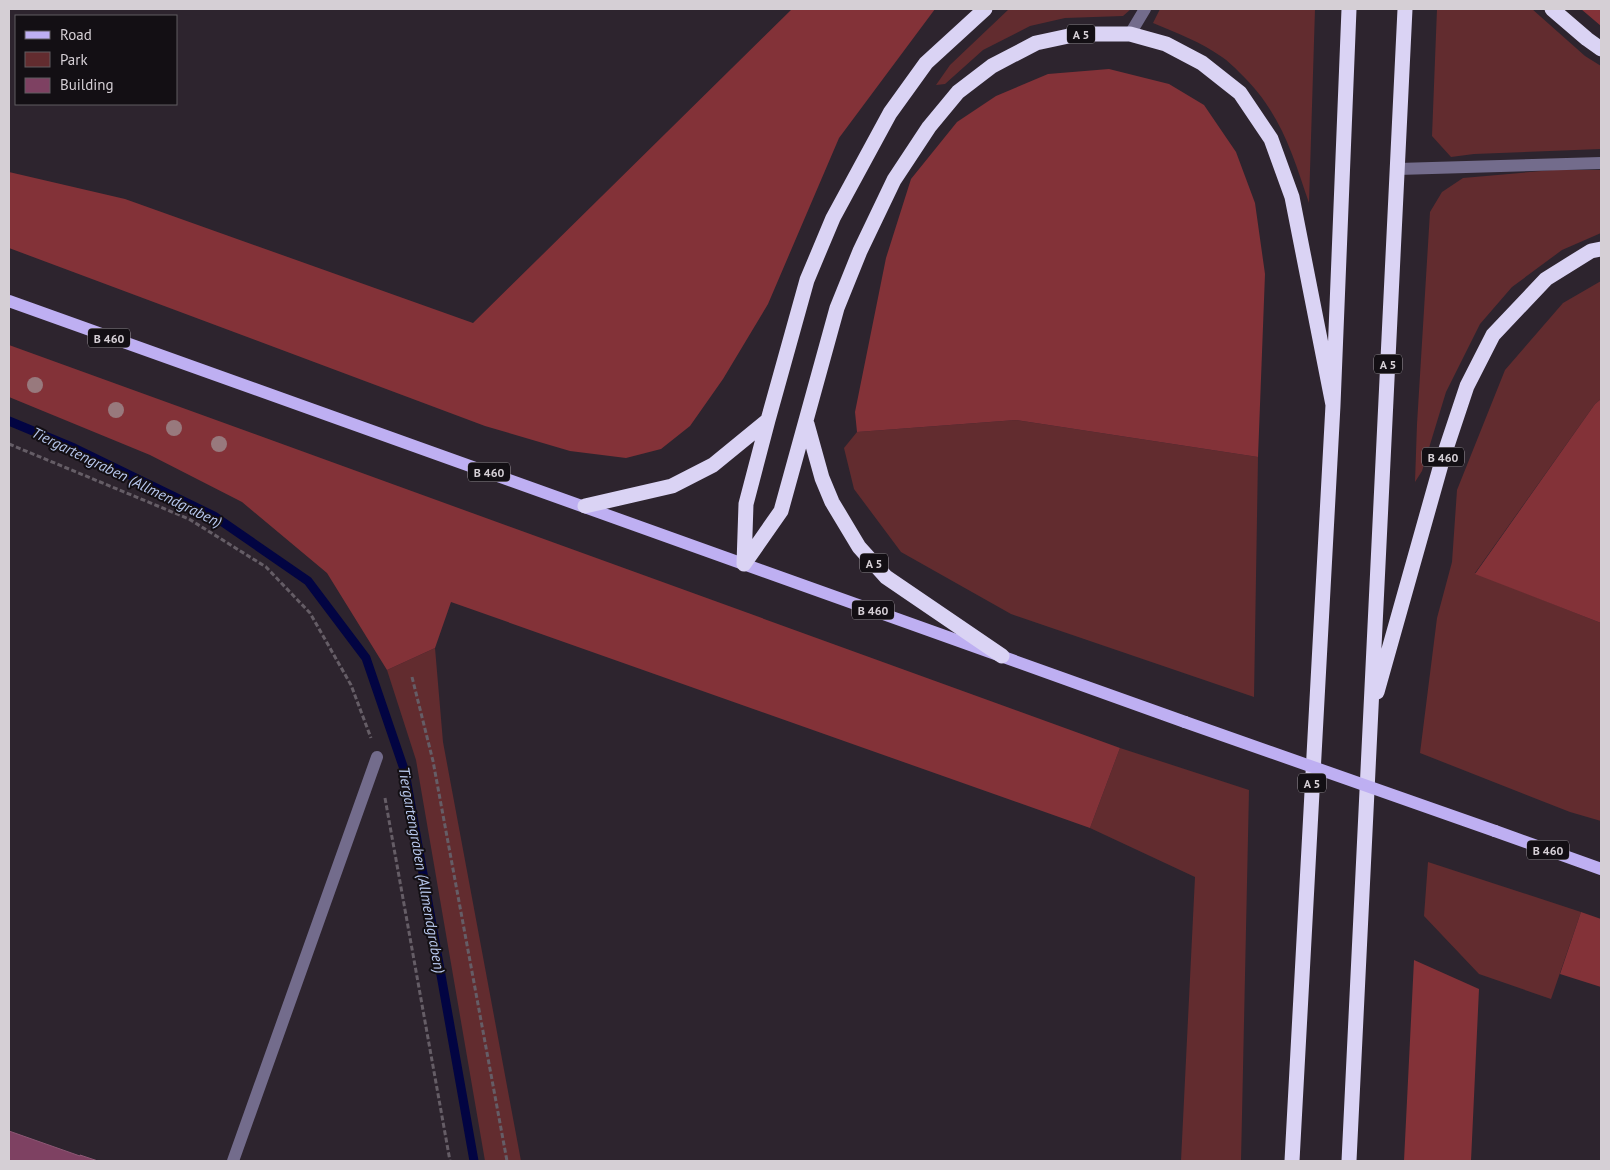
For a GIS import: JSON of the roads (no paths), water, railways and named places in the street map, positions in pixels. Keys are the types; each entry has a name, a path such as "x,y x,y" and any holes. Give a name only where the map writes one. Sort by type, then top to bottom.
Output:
{"highway":[{"path":"744,564 746,504 807,280 833,218 890,113 926,64 985,9"},
{"name":"A 5","path":"1292,1161 1333,405 1349,9"},
{"name":"A 5","path":"1349,1161 1405,9"},
{"path":"1552,9 1601,49"},
{"name":"A 5","path":"744,564 781,511 837,308 860,251 894,180 929,127 958,92 992,66 1036,44 1078,34 1130,34 1166,44 1202,63 1240,93 1271,139 1292,197 1333,405"},
{"name":"B 460","path":"1370,720 1442,461 1467,386 1493,335 1546,279 1591,251 1601,249"},
{"path":"585,506 672,486 713,465 768,420"},
{"name":"A 5","path":"807,422 822,478 832,502 859,546 886,577 1002,656"}],"main road":[{"name":"B 460","path":"9,301 1601,869"}],"lane":[{"path":"1130,34 1146,9"},
{"path":"1398,169 1601,163"},
{"path":"233,1161 377,757"}],"waterway":[{"name":"Tiergartengraben (Allmendgraben)","path":"9,421 74,448 214,516 308,581 366,658 405,772 474,1161"}]}
